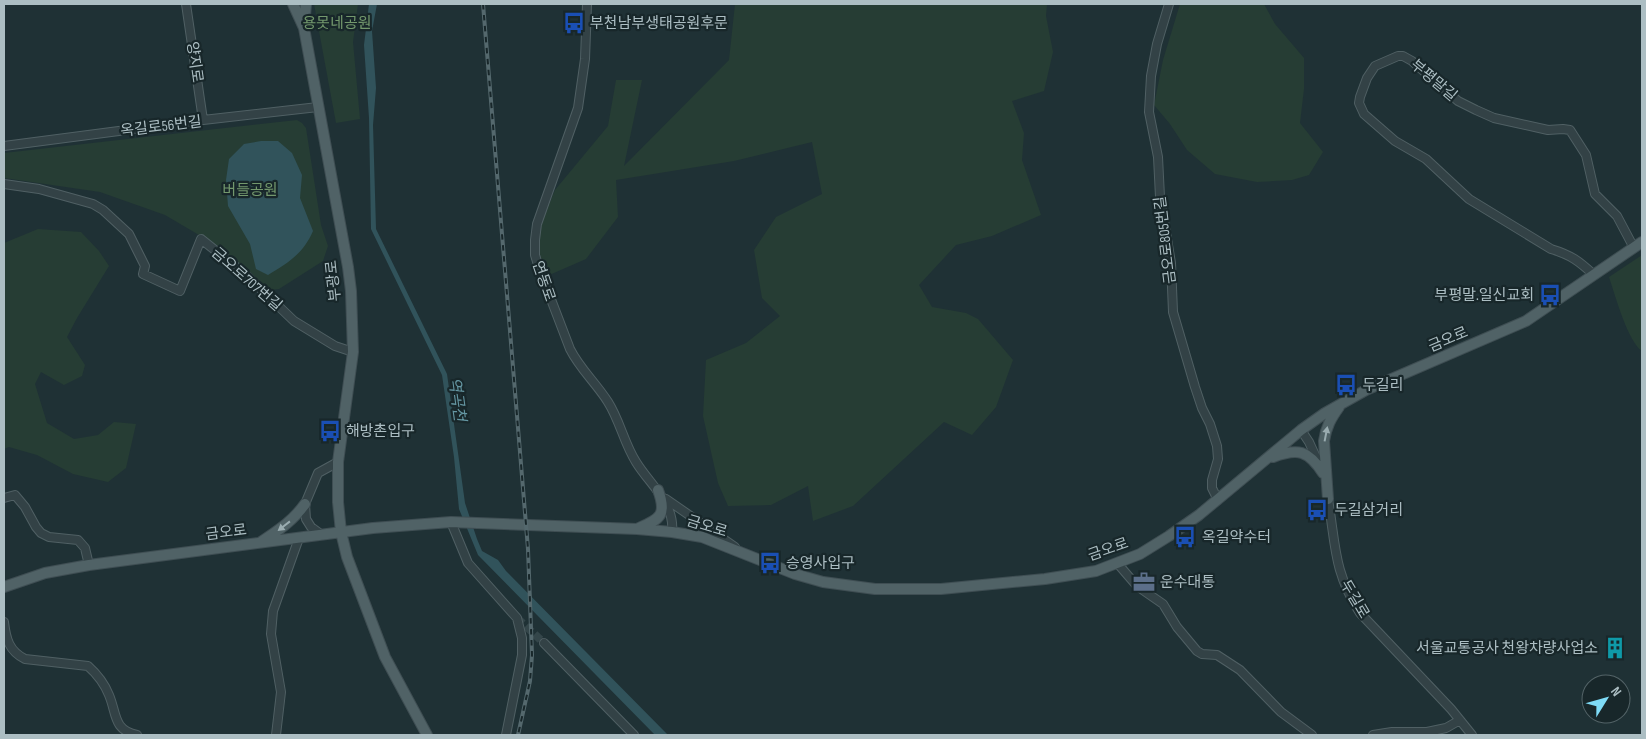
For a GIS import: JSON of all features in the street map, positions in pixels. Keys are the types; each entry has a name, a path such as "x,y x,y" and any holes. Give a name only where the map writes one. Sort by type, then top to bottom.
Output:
{"main road":[{"name":"부광로","path":"293,4 304,28 348,267 352,352 338,462 338,502 341,532 354,579 382,650 426,735"},
{"name":"부광로","path":"304,28 306,4"},
{"name":"금오로","path":"4,587 45,573 89,564 341,532 454,522 672,532 702,537 795,574 823,582 875,589 942,589 1045,579 1096,571 1140,554 1169,536 1218,500 1301,430 1341,403 1366,390 1526,321 1638,245"},
{"path":"1328,499 1325,432 1331,418 1341,403"},
{"path":"1267,459 1285,453 1299,452 1311,457 1323,473"},
{"path":"637,529 656,520 660,515 663,504 658,490"},
{"path":"259,543 283,527 305,504"}],"street":[{"name":"양지로","path":"186,4 203,120"},
{"name":"연동로","path":"587,4 585,59 578,108 537,224 535,255 561,329 577,363 608,402 634,459 644,475 658,490 671,512 672,532"},
{"name":"금오로805번길","path":"1169,4 1157,44 1151,76 1149,112 1156,142 1160,197 1171,263 1173,312 1198,394 1217,446 1218,459 1212,480 1212,488 1218,500"},
{"name":"부평말길","path":"1594,275 1579,261 1567,254 1552,249 1469,199 1426,159 1395,141 1364,114 1360,103 1362,88 1375,66 1398,56 1403,56 1412,61 1458,101 1494,118 1548,130 1570,130 1586,155 1595,194 1617,216 1638,245"},
{"name":"옥길로56번길","path":"4,146 318,107"},
{"name":"금오로707번길","path":"4,184 39,189 98,207 129,234 145,266 143,274 180,291 201,239 246,274 294,321 336,346 352,352"},
{"name":"두길로","path":"1301,430 1314,452 1323,473 1337,561 1353,602 1370,624 1414,669 1472,735"},
{"path":"324,535 311,527 306,519 305,504 318,473 338,462"},
{"path":"658,490 670,502 749,556"},
{"path":"4,498 15,495 41,533 57,538 78,540 85,548 89,564"},
{"path":"454,522 468,563 517,618 522,638 522,655 506,735"},
{"path":"276,735 281,684 276,667 271,623 273,611 299,538"},
{"path":"1118,564 1137,586 1163,604 1197,651 1202,654 1217,656 1240,670 1281,712 1312,735"},
{"path":"4,622 8,643 18,656 25,659 88,666 106,688 119,725 125,731 137,735"},
{"path":"544,643 634,735"},
{"path":"1373,735 1392,732 1427,732 1446,728 1460,720"}],"green space":[{"name":"용못네공원","path":"314,4 358,4 353,42 360,119 336,123"},
{"path":"735,4 1047,4 1046,16 1053,52 1044,91 1012,101 1024,133 1022,160 1041,215 992,236 956,245 919,285 932,307 966,313 978,319 1013,360 996,407 972,435 944,422 853,506 813,521 808,486 771,505 728,506 718,483 703,416 706,360 746,343 780,316 762,298 754,250 776,217 822,194 812,142 734,161 616,180 618,217 586,259 547,276 540,257 538,241 543,219 555,190 608,126 616,80 642,80 624,166 729,60"},
{"path":"1180,4 1264,4 1275,24 1304,58 1304,89 1300,123 1323,152 1309,175 1292,180 1257,182 1215,174 1187,150 1170,124 1154,105 1163,60"},
{"name":"버들공원","path":"297,120 306,128 321,225 328,246 323,261 279,289 271,290 216,245 165,215 100,192 4,178 4,153"},
{"path":"38,229 81,232 99,251 109,266 67,337 85,365 82,376 64,385 41,372 35,384 47,423 74,439 98,435 114,422 136,424 126,468 108,482 73,474 37,455 9,447 4,449 4,243"},
{"path":"1642,255 1642,351 1627,328 1609,277"}],"water":[{"path":"369,4 377,4 372,31 376,88 373,125 376,229 447,374 465,503 477,539 482,551 498,560 506,571 668,735 655,735 478,555 459,509 454,457 442,375 371,229 369,118 364,45"},
{"path":"278,141 292,153 302,175 300,198 313,231 300,252 268,275 256,269 250,244 228,206 226,180 229,159 244,144"}],"tunnel":[{"path":"517,618 544,643"}],"railway":[{"path":"483,4 528,549 532,655 530,681 518,735"}],"place":[{"name":"부천남부생태공원후문","path":"574,23"},
{"name":"부평말.일신교회","path":"1550,295"},
{"name":"두길리","path":"1346,385"},
{"name":"해방촌입구","path":"330,431"},
{"name":"두길삼거리","path":"1317,510"},
{"name":"옥길약수터","path":"1185,537"},
{"name":"승영사입구","path":"770,563"},
{"name":"운수대통","path":"1144,582"},
{"name":"서울교통공사 천왕차량사업소","path":"1615,648"}],"water label":[{"name":"역곡천","path":"458,399"}]}
